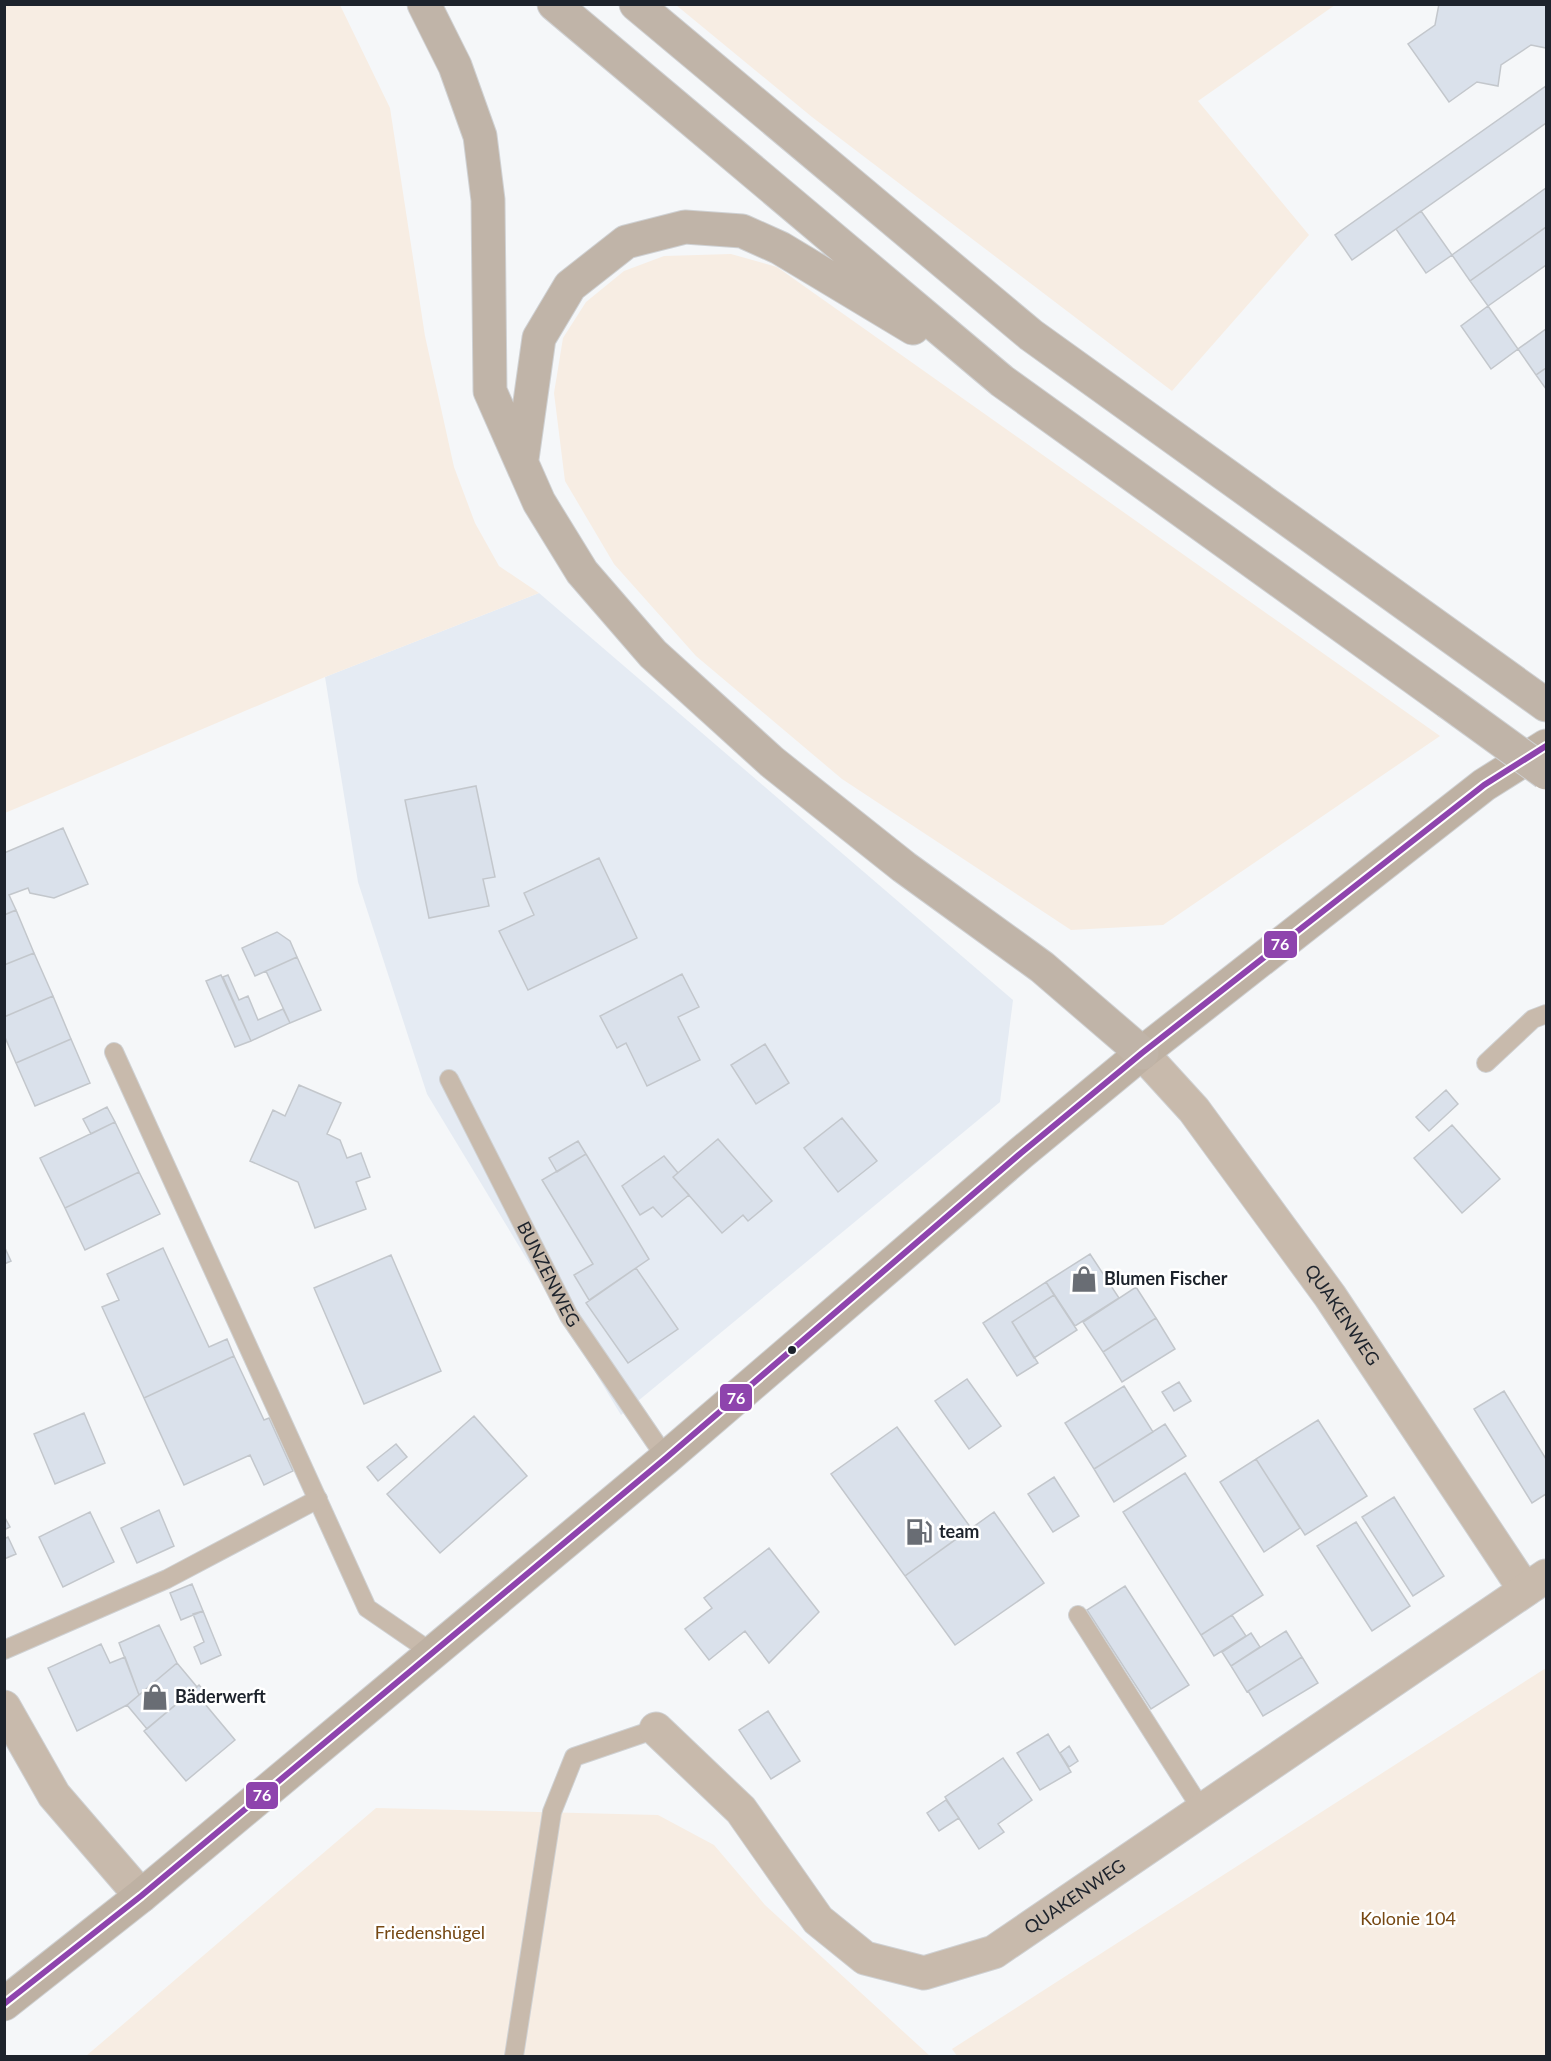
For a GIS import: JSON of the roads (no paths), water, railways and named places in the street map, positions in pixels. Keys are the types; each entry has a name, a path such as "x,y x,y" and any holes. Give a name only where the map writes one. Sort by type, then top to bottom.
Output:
{"highway":[{"path":"424,4 455,66 480,136 488,200 490,391 522,459 539,502 582,572 653,654 772,762 904,867 1042,967 1142,1053"},
{"path":"554,4 1002,381 1546,773"},
{"path":"636,4 1031,335 1546,705"},
{"path":"522,459 539,338 570,286 626,242 685,227 742,231 780,248 1002,381"}],"main road":[{"path":"4,2004 141,1896 666,1458 1021,1153 1142,1053 1484,784 1546,746"}],"street":[{"name":"QUAKENWEG","path":"656,1729 741,1810 818,1920 865,1958 924,1973 994,1952 1536,1583 1194,1110 1142,1053"},
{"path":"4,1707 54,1795 141,1896"}],"lane":[{"path":"1486,1063 1533,1019 1546,1014"},
{"path":"114,1052 367,1608 431,1652"},
{"name":"BUNZENWEG","path":"449,1079 569,1316 666,1458"},
{"path":"4,1650 167,1579 318,1499"},
{"path":"1078,1615 1202,1810"},
{"path":"514,2056 552,1812 574,1756 656,1729"}],"place":[{"name":"Blumen Fischer","path":"1084,1279"},
{"name":"team","path":"919,1532"},
{"name":"Bäderwerft","path":"155,1697"}],"park label":[{"name":"Kolonie 104","path":"1408,1919"},
{"name":"Friedenshügel","path":"430,1933"}]}
